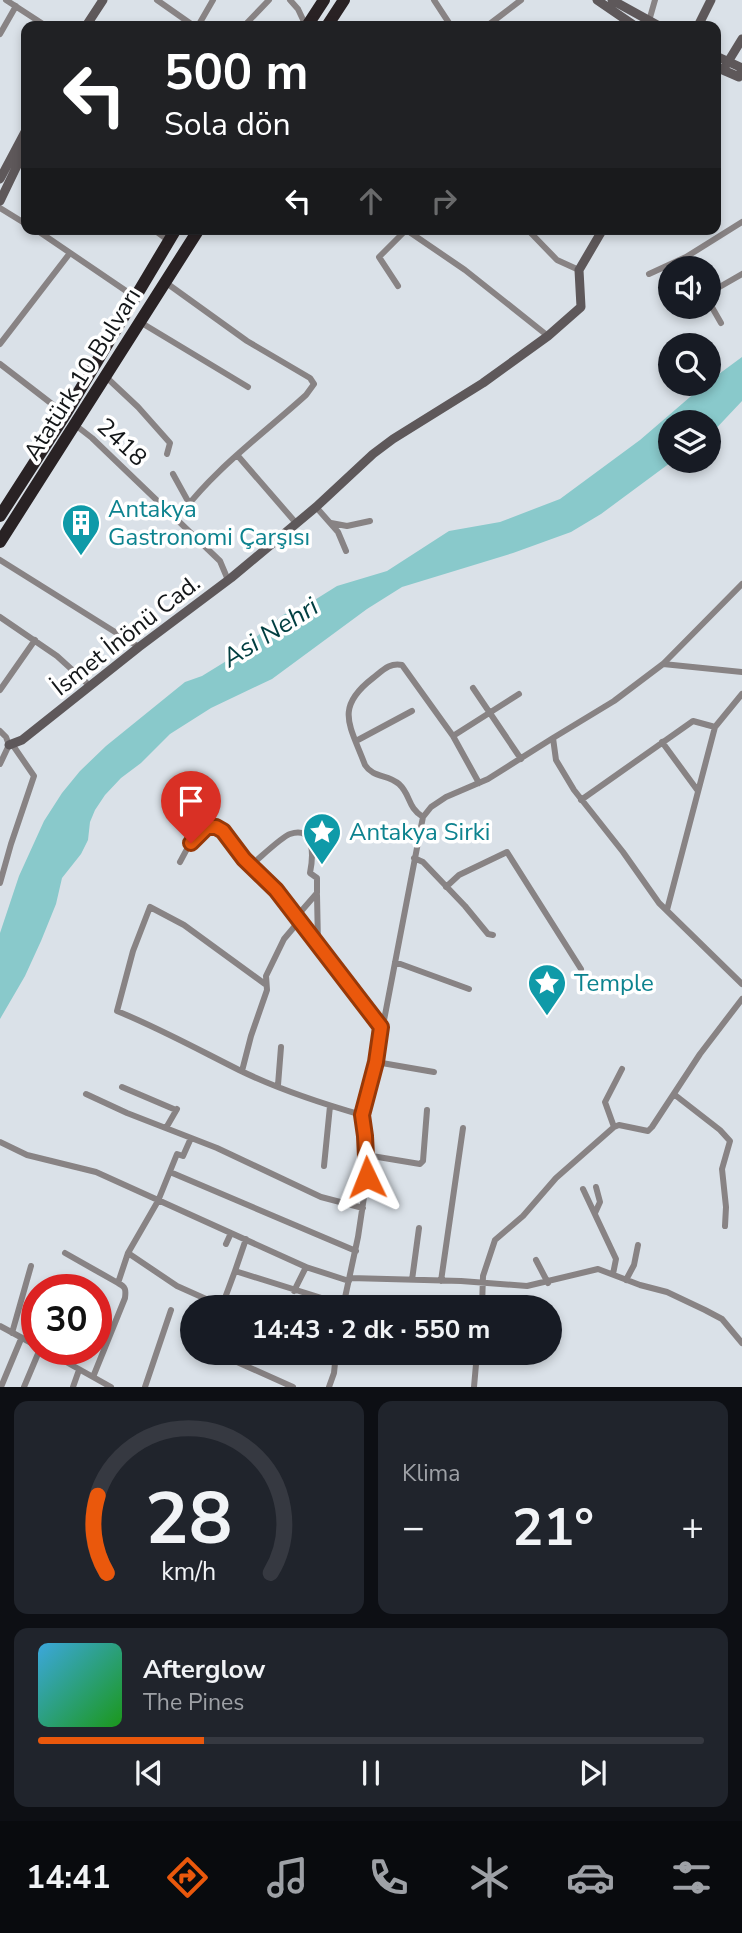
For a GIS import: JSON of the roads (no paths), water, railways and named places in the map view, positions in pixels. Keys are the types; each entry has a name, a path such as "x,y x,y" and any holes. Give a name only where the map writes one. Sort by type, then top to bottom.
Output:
{"highway":[{"path":"310,21 324,0"},
{"path":"330,21 344,0"},
{"name":"Atatürk 10 Bulvarı","path":"0,542 172,235"},
{"name":"Atatürk 10 Bulvarı","path":"2,508 105,376 195,235"}],"street":[{"path":"89,21 103,0"},
{"path":"157,0 188,21"},
{"path":"199,21 213,0"},
{"path":"249,21 270,0"},
{"path":"289,0 304,21"},
{"path":"434,0 449,21"},
{"path":"494,21 521,0"},
{"path":"597,0 628,21"},
{"path":"612,0 649,21 655,0"},
{"path":"700,21 711,0"},
{"path":"0,34 12,2 39,21"},
{"path":"741,73 722,66 742,39"},
{"path":"0,179 21,139"},
{"path":"0,201 21,157"},
{"path":"0,208 21,221"},
{"path":"688,256 742,222"},
{"path":"44,235 136,297"},
{"path":"398,286 379,257 401,235"},
{"path":"413,235 465,270 548,336"},
{"path":"533,235 557,260 579,270 599,235"},
{"path":"0,344 70,253"},
{"name":"İsmet İnönü Cad.","path":"11,745 22,740 139,646 228,580 393,439 482,383 548,336 581,307 579,270"},
{"path":"649,274 658,270"},
{"path":"721,286 742,274"},
{"path":"165,282 216,321 314,383 312,390 219,471 176,521"},
{"path":"719,319 721,323"},
{"path":"140,322 248,387"},
{"name":"2418","path":"0,364 92,438 220,561 228,580"},
{"path":"105,376 170,443 167,454"},
{"path":"238,456 296,523"},
{"path":"173,474 189,503"},
{"path":"316,507 338,532 346,551"},
{"path":"329,523 347,526 370,521"},
{"path":"0,561 139,646"},
{"path":"346,1295 356,1251 367,1177 362,1115 376,1062 423,817 431,807 446,797 479,783 521,759 614,701 663,664 742,584"},
{"path":"0,617 35,640 90,686"},
{"path":"0,690 35,640"},
{"path":"423,817 411,807 401,785 369,772 347,714 351,699 377,675 397,663 402,664 453,736 479,783"},
{"path":"663,664 742,672"},
{"path":"473,688 521,759"},
{"path":"453,736 519,694"},
{"path":"667,910 715,727 742,694"},
{"path":"356,741 412,711"},
{"path":"581,800 694,721 715,727"},
{"path":"0,731 34,776 0,883"},
{"path":"553,738 556,760 581,800 659,903 742,984"},
{"path":"662,742 698,791"},
{"path":"0,764 11,745"},
{"path":"180,862 194,839 205,828 212,826 221,829 250,866 276,890 381,1027"},
{"path":"250,866 290,834 301,834 309,839 313,853 310,873 317,878 318,945"},
{"path":"446,887 459,875 507,852 581,969"},
{"path":"414,858 423,862 488,934 493,935"},
{"path":"242,1071 267,990 266,976 284,939 317,893"},
{"path":"265,984 184,925 149,907 133,951 117,1011 147,1023 242,1071 306,1098 362,1115"},
{"path":"395,962 469,989"},
{"path":"483,1295 484,1269 495,1240 523,1216 556,1178 614,1126 648,1131 675,1095 700,1054 742,999"},
{"path":"278,1085 281,1047"},
{"path":"376,1062 434,1072"},
{"path":"614,1126 606,1102 622,1069"},
{"path":"122,1087 177,1108 166,1128"},
{"path":"86,1094 321,1197 363,1208"},
{"path":"675,1095 730,1141 722,1169 725,1226"},
{"path":"324,1167 330,1105"},
{"path":"366,1155 420,1164 423,1161 427,1110"},
{"path":"441,1281 463,1128"},
{"path":"118,1283 128,1253 158,1201 177,1154 183,1156 191,1138"},
{"path":"0,1142 27,1155 96,1171 306,1267 349,1280 412,1280 527,1286 598,1269 667,1292 714,1315 732,1328 742,1343"},
{"path":"170,1172 356,1251"},
{"path":"595,1213 600,1202 596,1187"},
{"path":"583,1189 616,1259 613,1274"},
{"path":"412,1280 419,1228"},
{"path":"226,1244 231,1233"},
{"path":"227,1295 246,1239"},
{"path":"625,1280 634,1265 638,1245"},
{"path":"65,1253 124,1286 126,1291 93,1377"},
{"path":"128,1253 177,1286 197,1295"},
{"path":"536,1260 548,1283"},
{"path":"12,1333 31,1266"},
{"path":"295,1291 306,1267"},
{"path":"235,1271 308,1295"},
{"path":"145,1387 171,1310"},
{"path":"0,1326 21,1338"},
{"path":"1,1387 21,1341"},
{"path":"24,1387 33,1365"},
{"path":"70,1365 111,1387"},
{"path":"244,1365 293,1387"},
{"path":"329,1387 334,1365"},
{"path":"474,1387 476,1365"},
{"path":"73,1387 79,1370"}],"water":[{"path":"742,357 742,401 721,423 721,410 675,410 691,396 721,396 721,372"},
{"name":"Asi Nehri","path":"658,425 658,472 601,514 571,532 402,587 367,609 272,679 211,708 170,734 141,763 121,778 95,810 90,822 88,840 81,854 62,878 56,904 41,941 25,976 0,1019 0,933 19,876 44,821 62,793 106,746 185,682 202,676 228,660 283,615 337,586 387,571 449,531 500,522 560,499"}],"place":[{"name":"Antakya Gastronomi Çarşısı","path":"81,557"},
{"name":"Antakya Sirki","path":"322,866"},
{"name":"Temple","path":"547,1017"}]}
